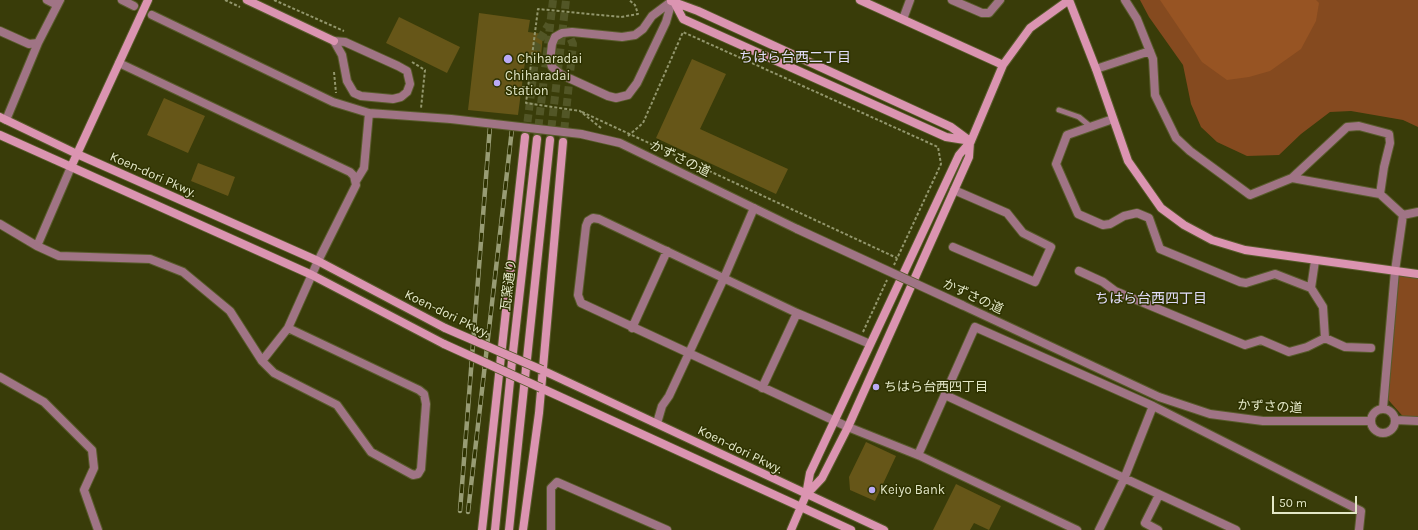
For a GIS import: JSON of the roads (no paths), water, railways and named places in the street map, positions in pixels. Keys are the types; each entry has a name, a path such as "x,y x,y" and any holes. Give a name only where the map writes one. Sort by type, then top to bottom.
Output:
{"street":[{"path":"3,119 58,2 47,0"},
{"path":"122,0 134,6"},
{"path":"36,246 148,0"},
{"path":"246,0 334,41 345,42 407,71 410,84 407,92 401,97 393,99 361,96 354,93 347,81 342,55 334,41"},
{"path":"671,0 666,22 640,77 633,90 628,95 616,98 608,96 562,75 552,67 550,61 552,44 555,37 562,33 572,32 622,37 635,35 643,29 652,16 671,0"},
{"path":"671,0 951,127 970,141"},
{"path":"671,0 683,19 946,137 970,141"},
{"path":"860,0 1004,65"},
{"path":"903,19 910,0"},
{"path":"952,0 982,13 989,13 1000,0"},
{"path":"791,530 806,495 810,473 959,155 970,141 1004,65 1030,28 1069,0 1096,69 1128,161 1161,208 1184,225 1212,240 1245,250 1315,261 1418,274"},
{"path":"1125,0 1136,19 1153,58 1155,95 1176,138 1190,151 1250,195 1292,178 1347,127 1359,126 1389,134 1390,143 1384,167 1380,194"},
{"name":"かずさの道","path":"152,15 342,105 369,113 451,119 581,134 620,143 797,229 1159,397 1210,414 1263,421 1371,421"},
{"path":"0,31 29,44 38,43"},
{"path":"1096,69 1150,51"},
{"path":"119,64 350,172 356,181"},
{"path":"262,361 288,328 318,261 356,186 356,181 364,168 369,113"},
{"name":"Koen-dori Pkwy.","path":"3,119 77,154 318,261 445,328 542,370 657,423 806,495 884,530"},
{"path":"1113,119 1067,135 1056,164 1078,214 1103,225 1110,224 1124,216 1137,213 1149,218 1160,249 1240,282 1246,282 1275,274 1311,288 1323,307 1325,338"},
{"name":"Koen-dori Pkwy.","path":"0,135 312,276 444,344 851,530"},
{"path":"482,530 525,137"},
{"name":"瓦窯通り","path":"495,530 537,139"},
{"name":"瓦窯通り","path":"509,530 550,140"},
{"path":"806,495 822,478 848,427 969,157 970,141"},
{"path":"523,530 539,413 540,388 563,142"},
{"path":"1292,178 1380,194 1403,215"},
{"path":"953,247 1035,282 1051,247 1023,233 1007,213 954,190"},
{"path":"657,423 662,406 669,396 724,278 754,208"},
{"path":"1403,215 1418,212"},
{"path":"1383,408 1395,271 1403,215"},
{"path":"870,344 797,313 599,219 593,218 588,221 586,226 579,300 585,306 834,421 918,455 1077,530"},
{"path":"0,224 36,246 58,256 150,259 183,272 230,311 262,361 274,374 337,405 371,452 413,475 418,474 421,469 426,404 424,394 419,390 288,328"},
{"path":"632,328 667,251"},
{"path":"1311,288 1315,261"},
{"path":"1079,271 1103,282 1115,291 1245,345 1261,340 1289,352 1307,348 1325,338"},
{"path":"762,388 797,313"},
{"path":"918,455 976,327 1153,406 1361,511 1359,530"},
{"path":"1325,338 1345,347 1371,348"},
{"path":"0,377 44,402 92,450 94,468 84,490 98,530"},
{"path":"945,395 1236,530"},
{"path":"1099,530 1124,479 1153,406"},
{"path":"1383,408 1392,412 1396,420 1392,429 1384,433 1375,430 1371,421 1374,412 1383,408"},
{"path":"1396,420 1418,422"},
{"path":"551,530 551,488 557,482 667,530"},
{"path":"1158,495 1145,523 1158,530"}],"lane":[{"path":"1059,110 1079,116 1091,127"}],"tunnel":[{"path":"537,139 553,0"},
{"path":"550,140 566,0"},
{"path":"526,134 537,44 549,24"},
{"path":"563,142 573,44 565,27"}],"railway":[{"path":"460,511 490,126"},
{"path":"468,512 512,129"}],"place":[{"name":"Chiharadai","path":"508,59"},
{"name":"Chiharadai Station","path":"497,83"},
{"name":"ちはら台西四丁目","path":"876,387"},
{"name":"Keiyo Bank","path":"872,490"}],"district":[{"name":"ちはら台西二丁目","path":"795,58"},
{"name":"ちはら台西四丁目","path":"1151,299"}]}
